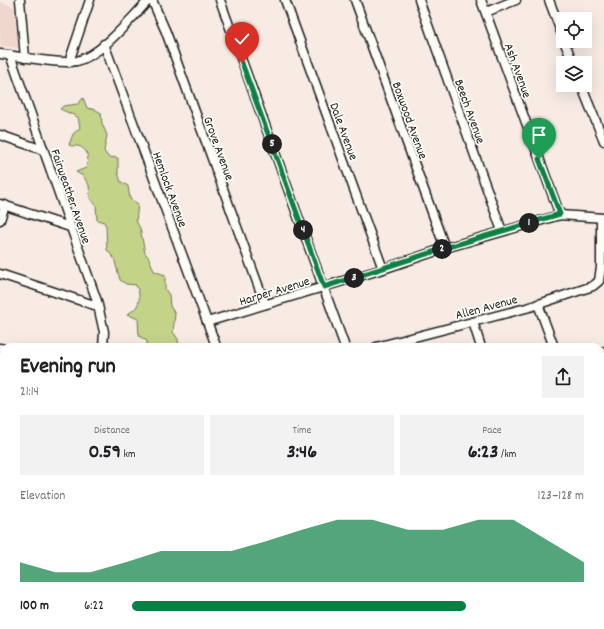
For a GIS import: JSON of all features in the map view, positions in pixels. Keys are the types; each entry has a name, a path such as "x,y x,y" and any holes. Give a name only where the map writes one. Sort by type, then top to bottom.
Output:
{"street":[{"path":"20,0 25,58"},
{"path":"0,54 69,62 83,59 104,44 151,0"},
{"name":"Grove Avenue","path":"151,0 166,32 265,304"},
{"path":"220,0 344,343"},
{"name":"Dale Avenue","path":"285,0 384,269"},
{"name":"Boxwood Avenue","path":"355,0 445,248"},
{"name":"Beech Avenue","path":"419,0 502,231"},
{"name":"Ash Avenue","path":"481,0 560,214"},
{"path":"486,12 516,0"},
{"path":"549,0 556,18"},
{"path":"69,62 87,1"},
{"name":"Hemlock Avenue","path":"104,44 215,342"},
{"name":"Fairweather Avenue","path":"10,55 97,306 104,332 103,343"},
{"path":"584,92 604,141"},
{"path":"0,135 44,150"},
{"path":"0,220 2,205 70,227"},
{"name":"Harper Avenue","path":"207,322 560,214 602,218 601,267 599,281"},
{"path":"0,274 97,306"},
{"name":"Allen Avenue","path":"392,343 538,304 593,286 599,281"},
{"path":"538,304 553,343"},
{"path":"473,322 480,343"},
{"path":"407,339 408,343"}],"shaded area":[{"path":"0,2 14,7 18,48 0,46"}],"green space":[{"path":"83,98 87,108 101,113 102,124 107,135 104,151 108,157 118,158 118,173 121,182 128,186 130,199 138,204 136,221 140,228 145,253 149,258 154,271 165,275 165,289 169,295 170,306 175,314 173,332 178,339 178,343 147,343 147,341 139,336 138,319 127,314 135,309 139,302 138,290 136,285 126,284 120,280 114,258 107,250 106,226 104,222 97,220 96,205 90,198 89,185 83,176 76,172 86,168 88,162 86,152 82,147 69,145 73,134 80,128 78,117 60,109 63,106 78,104"}],"route":[{"path":"242,63 324,287 384,269 445,248 560,214 539,159"}]}
